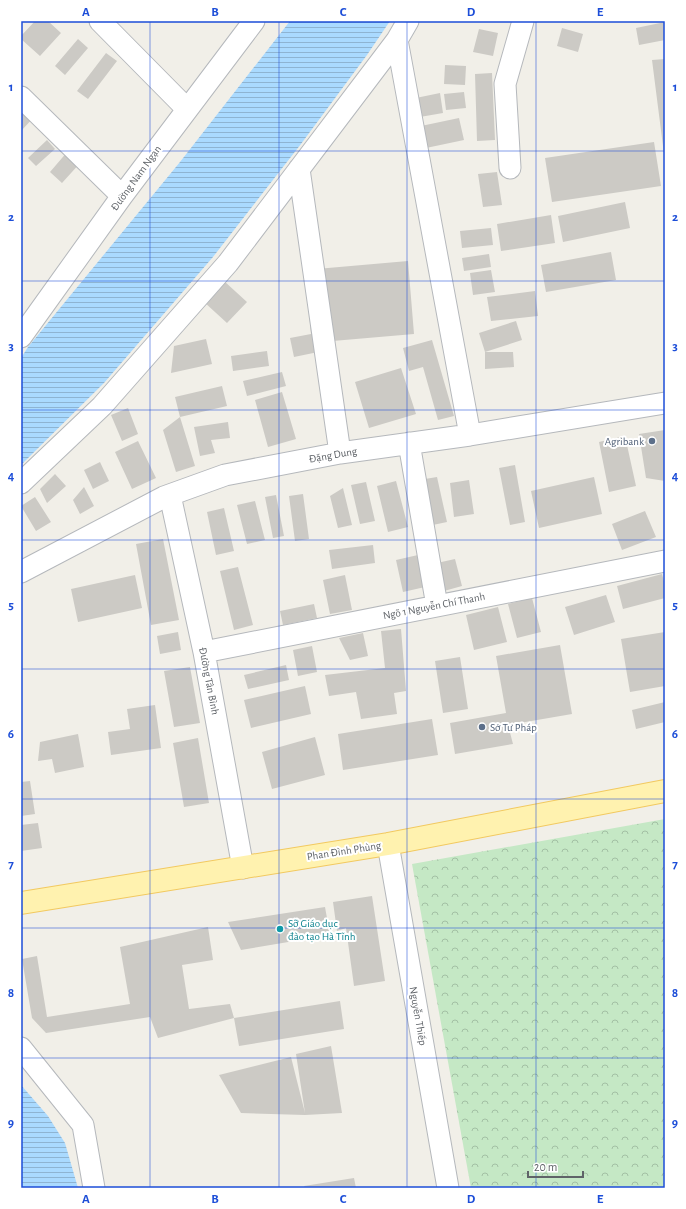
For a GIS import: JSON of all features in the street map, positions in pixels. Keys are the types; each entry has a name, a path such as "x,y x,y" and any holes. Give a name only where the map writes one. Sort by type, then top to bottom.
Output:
{"main road":[{"name":"Phan Đình Phùng","path":"21,904 388,844 665,791"}],"street":[{"path":"100,21 187,109"},
{"name":"Đường Nam Ngạn","path":"21,337 122,196 254,21"},
{"path":"21,484 107,400 228,262 397,40 408,21"},
{"path":"510,168 505,84 523,21"},
{"path":"397,40 470,435"},
{"path":"21,97 122,196"},
{"path":"299,169 340,454"},
{"name":"Đặng Dung","path":"21,572 170,495 225,475 340,454 470,435 665,403"},
{"path":"409,443 437,606"},
{"name":"Đường Tân Bình","path":"170,495 204,652 243,868"},
{"name":"Ngõ 1 Nguyễn Chí Thanh","path":"204,652 665,561"},
{"name":"Nguyễn Thiếp","path":"388,844 448,1188"},
{"path":"21,1048 84,1125 94,1188"}],"green space":[{"path":"665,819 665,1188 471,1188 412,864"}],"water":[{"path":"290,21 390,21 367,55 301,144 213,257 104,383 21,465 21,358 28,347 180,162"},
{"path":"21,1085 48,1116 65,1143 78,1188 21,1188"}],"building":[{"path":"35,21 48,21 61,33 40,56 21,39 21,36"},
{"path":"665,22 665,40 639,45 636,28"},
{"path":"562,28 583,34 578,52 557,46"},
{"path":"479,29 498,33 493,56 473,52"},
{"path":"78,39 88,48 65,75 55,66"},
{"path":"106,53 117,61 88,99 77,91"},
{"path":"665,59 665,154 664,154 652,60"},
{"path":"445,65 466,66 465,85 444,84"},
{"path":"492,73 495,140 477,141 475,74"},
{"path":"464,92 466,108 446,110 444,94"},
{"path":"440,93 443,113 414,118 411,99"},
{"path":"21,108 35,116 21,131"},
{"path":"459,118 464,140 426,148 421,126"},
{"path":"47,140 55,149 36,166 28,158"},
{"path":"654,142 661,186 552,202 545,158"},
{"path":"68,151 81,162 62,183 50,172"},
{"path":"497,172 502,205 483,207 478,174"},
{"path":"625,202 630,228 563,242 558,216"},
{"path":"551,215 555,243 501,251 497,224"},
{"path":"491,228 493,245 462,248 460,231"},
{"path":"611,252 616,280 546,292 541,265"},
{"path":"489,254 491,267 464,271 462,258"},
{"path":"408,261 414,334 321,342 323,351 294,357 290,338 311,334 305,270"},
{"path":"491,270 495,292 473,295 470,273"},
{"path":"224,281 247,302 227,323 204,302"},
{"path":"535,291 538,316 491,321 487,297"},
{"path":"516,321 522,340 485,352 479,333"},
{"path":"206,339 212,364 171,373 174,346"},
{"path":"432,340 454,416 438,420 423,367 409,371 403,348"},
{"path":"267,351 269,366 233,371 231,356"},
{"path":"485,352 513,352 514,367 485,369"},
{"path":"401,368 416,414 369,428 355,382"},
{"path":"282,372 286,386 247,396 243,381"},
{"path":"222,386 227,406 180,417 175,397"},
{"path":"282,392 296,439 268,447 255,400"},
{"path":"128,408 138,434 122,441 111,415"},
{"path":"180,417 195,466 176,472 163,430"},
{"path":"228,422 230,438 211,440 215,453 200,456 194,427"},
{"path":"665,430 665,481 646,478 639,434"},
{"path":"625,436 636,486 609,492 599,442"},
{"path":"138,441 156,478 132,489 115,452"},
{"path":"100,462 109,481 93,489 84,470"},
{"path":"515,465 525,522 510,525 499,468"},
{"path":"55,474 66,486 47,503 40,489"},
{"path":"437,477 447,522 428,526 419,480"},
{"path":"594,477 602,514 539,528 531,491"},
{"path":"469,480 474,514 454,517 450,483"},
{"path":"396,481 408,527 388,532 377,486"},
{"path":"366,482 375,521 360,524 351,485"},
{"path":"84,487 94,506 80,514 73,500"},
{"path":"343,488 352,525 338,528 330,496"},
{"path":"303,494 309,539 295,541 289,496"},
{"path":"276,495 284,536 273,538 265,497"},
{"path":"35,497 51,522 36,531 21,506"},
{"path":"255,501 265,540 247,544 237,505"},
{"path":"224,508 234,551 216,555 207,512"},
{"path":"645,511 656,537 622,550 612,524"},
{"path":"163,539 179,620 151,625 136,544"},
{"path":"373,545 375,563 332,569 329,550"},
{"path":"418,555 425,587 403,592 396,560"},
{"path":"455,559 462,586 444,591 437,563"},
{"path":"238,567 253,625 234,630 220,571"},
{"path":"662,574 665,585 665,598 623,609 617,586"},
{"path":"135,575 142,608 78,622 71,589"},
{"path":"345,575 352,610 330,614 323,580"},
{"path":"606,595 615,622 574,635 565,607"},
{"path":"532,598 541,632 517,638 508,604"},
{"path":"314,604 317,618 283,625 280,611"},
{"path":"498,607 507,642 474,650 466,615"},
{"path":"401,629 406,691 394,693 397,714 361,719 356,692 329,696 325,675 385,668 381,631"},
{"path":"178,632 181,650 160,654 157,636"},
{"path":"665,632 665,686 630,692 621,639"},
{"path":"363,633 368,656 350,660 339,638"},
{"path":"560,645 572,714 508,725 513,744 455,754 450,723 506,713 496,656"},
{"path":"312,646 317,672 298,676 293,650"},
{"path":"460,657 468,709 443,713 435,661"},
{"path":"286,665 289,680 248,689 244,675"},
{"path":"190,667 200,723 174,727 164,671"},
{"path":"305,686 311,714 251,728 244,700"},
{"path":"665,702 665,722 636,729 632,710"},
{"path":"155,705 161,748 111,755 108,732 130,729 127,709"},
{"path":"432,719 438,755 343,770 338,734"},
{"path":"78,734 84,767 55,773 52,759 38,761 40,742"},
{"path":"315,737 325,775 272,789 262,752"},
{"path":"198,738 209,803 184,807 173,743"},
{"path":"30,781 35,814 21,816 21,782"},
{"path":"38,823 42,848 21,851 21,825"},
{"path":"372,896 385,981 354,986 346,928 337,931 333,902"},
{"name":"Sỡ Giáo dục đào tạo Hà Tĩnh","path":"325,907 330,935 241,950 228,922"},
{"path":"208,927 213,960 182,965 189,1009 230,1004 234,1018 158,1038 150,1017 46,1033 32,1018 22,959 37,956 47,1017 130,1004 120,947"},
{"path":"340,1001 344,1029 239,1046 234,1018"},
{"path":"331,1046 342,1113 305,1115 241,1113 219,1075 291,1057 305,1113 296,1054"},
{"path":"354,1178 356,1188 305,1188 304,1186"}],"place":[{"name":"Agribank","path":"652,441"},
{"name":"Sở Tư Pháp","path":"482,727"},
{"name":"Sỡ Giáo dục đào tạo Hà Tĩnh","path":"280,929"}]}
